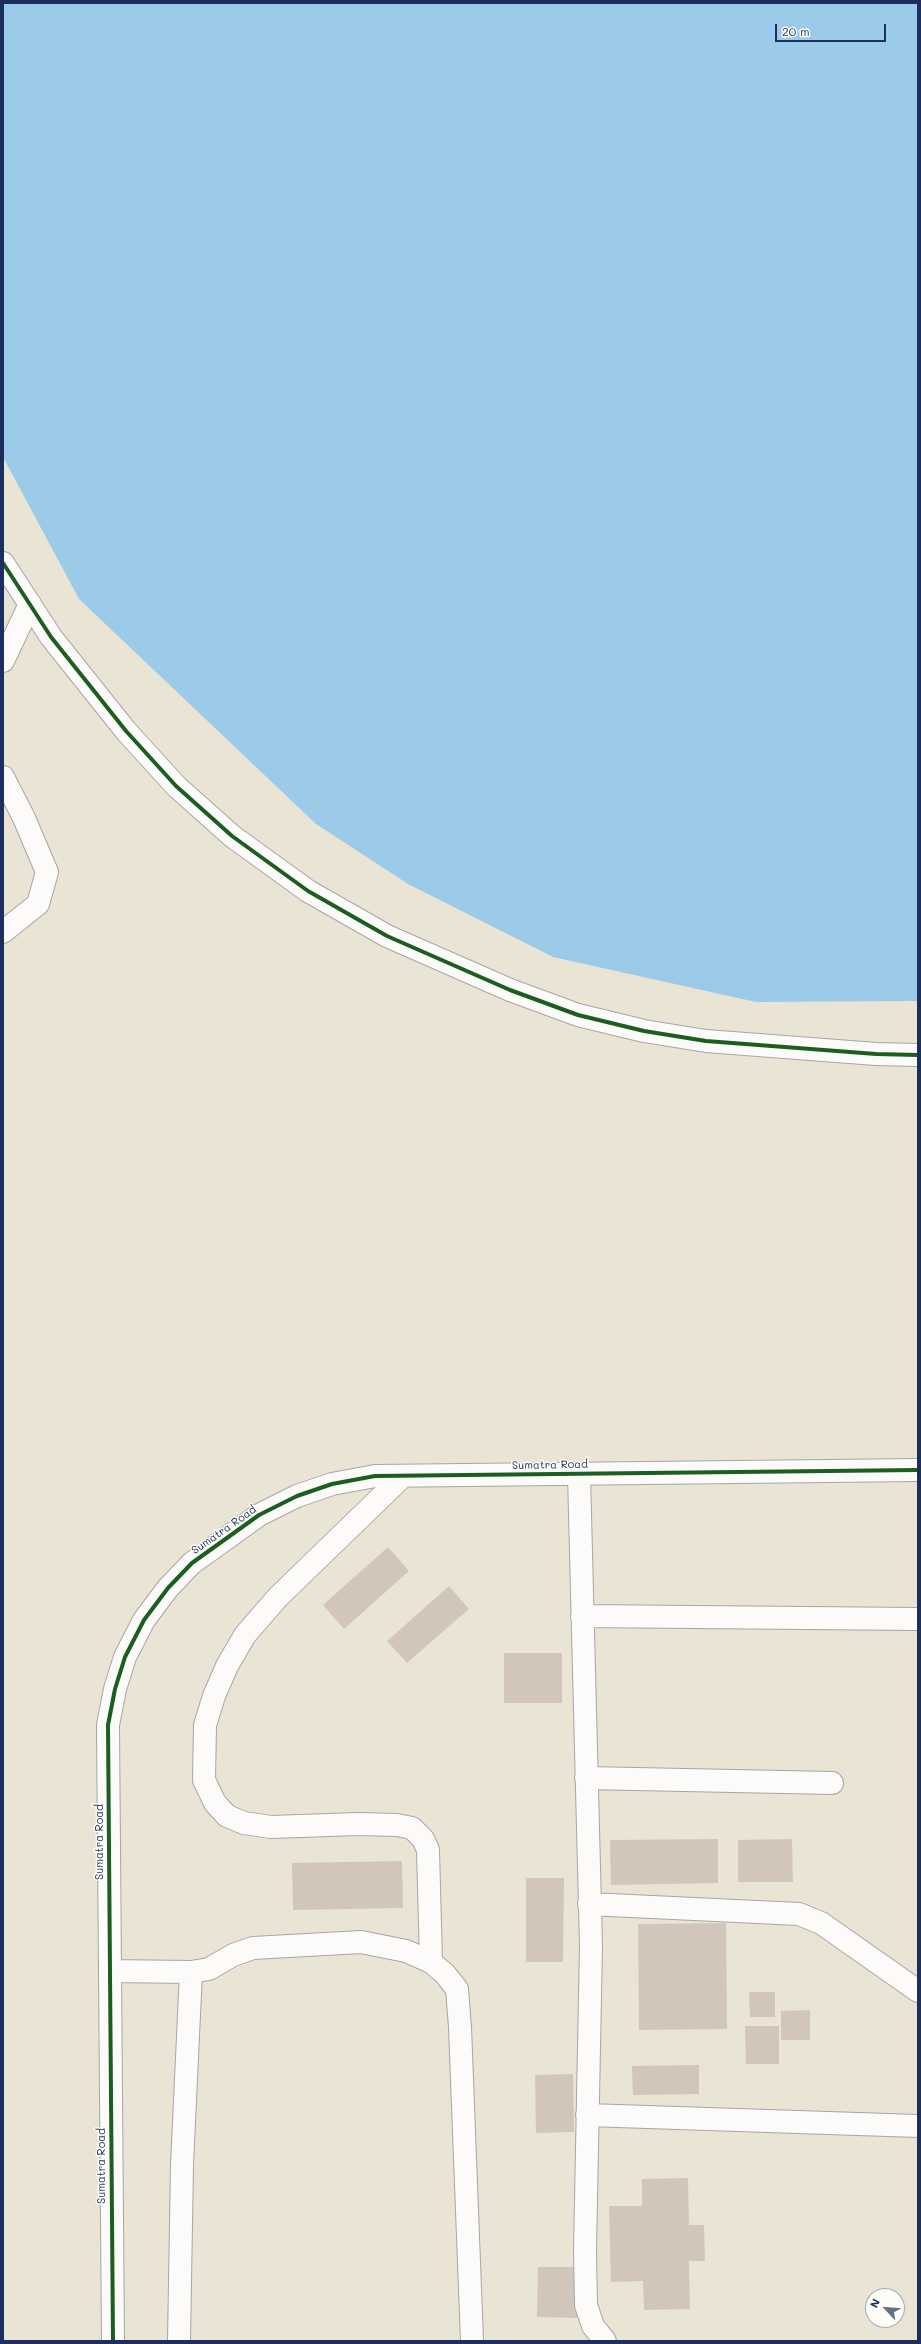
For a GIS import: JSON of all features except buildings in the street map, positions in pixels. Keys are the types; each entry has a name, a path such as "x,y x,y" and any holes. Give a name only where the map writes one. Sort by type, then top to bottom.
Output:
{"street":[{"path":"3,563 65,655 126,731 176,786 232,836 308,892 387,936 510,990 578,1015 644,1031 714,1041 876,1054 918,1055"},
{"path":"3,661 30,604"},
{"path":"3,777 24,818 47,872 38,904 3,932"},
{"name":"Sumatra Road","path":"113,2341 108,1725 115,1689 125,1657 144,1620 168,1588 192,1563 259,1515 297,1496 332,1484 375,1476 918,1470"},
{"path":"579,1474 591,1946 585,2251 586,2306 594,2326 605,2341"},
{"path":"403,1476 278,1597 245,1635 217,1690 205,1725 204,1780 215,1803 227,1816 244,1822 271,1827 366,1824 397,1825 412,1828 423,1839 428,1850 431,1962"},
{"path":"582,1616 918,1619"},
{"path":"586,1778 832,1783"},
{"path":"590,1904 799,1914 822,1923 918,1990"},
{"path":"110,1971 191,1972 209,1968 233,1955 253,1948 361,1942 406,1951 431,1962 445,1974 457,1989 460,2027 472,2341"},
{"path":"180,2341 182,2165 191,1972"},
{"path":"587,2115 918,2126"}],"water":[{"path":"3,3 918,3 918,1001 756,1002 553,957 408,884 316,824 79,599 3,457"}],"cycle path":[{"path":"3,563 51,637 126,731 176,786 232,836 308,891 387,936 510,990 578,1015 644,1031 706,1041 876,1054 918,1055"},
{"path":"113,2341 108,1725 115,1689 125,1657 144,1620 168,1588 192,1563 259,1515 297,1496 332,1484 375,1476 918,1470"}]}
